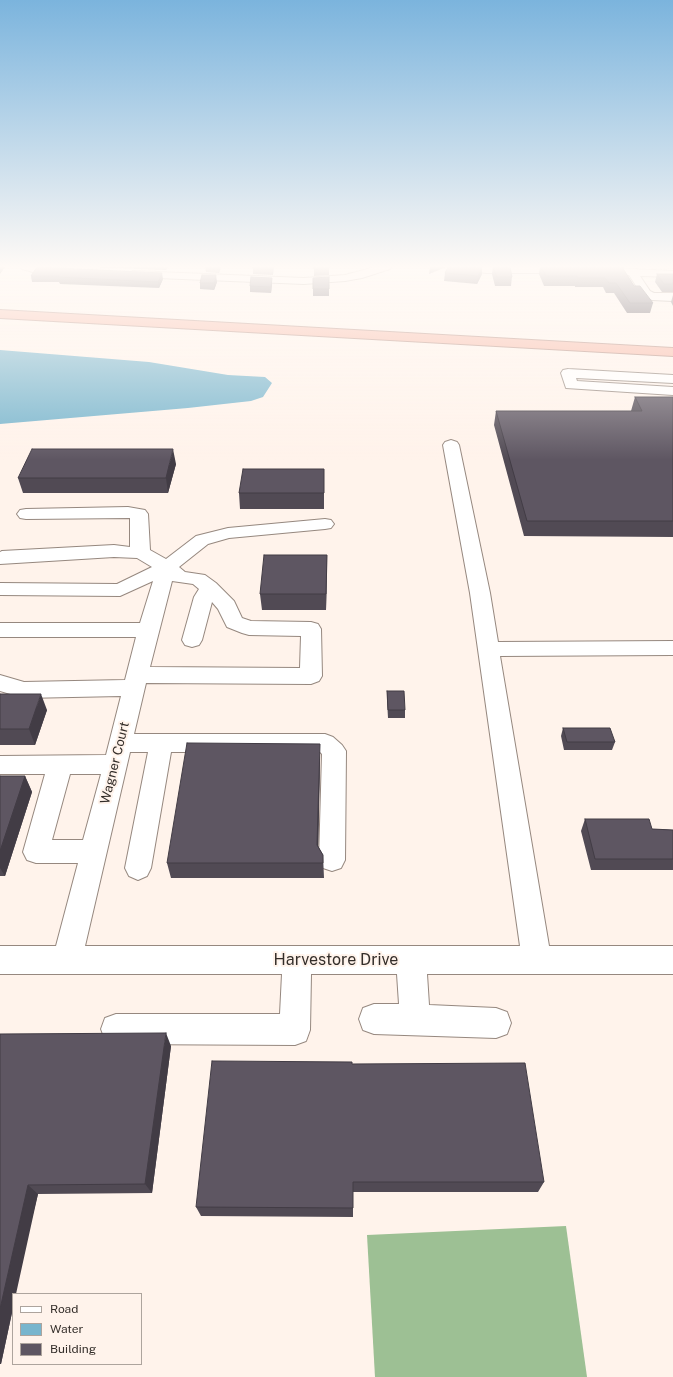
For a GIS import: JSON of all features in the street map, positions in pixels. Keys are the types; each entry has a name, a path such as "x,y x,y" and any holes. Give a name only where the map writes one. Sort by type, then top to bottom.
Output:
{"highway":[{"path":"306,331 673,352"}],"street":[{"path":"673,378 568,373 571,385 673,391"},
{"path":"451,445 480,593 537,960"},
{"path":"26,514 128,512 139,514 139,544 141,553"},
{"path":"0,589 120,590 167,567 202,540 228,533 325,524"},
{"path":"0,558 114,551 141,553 167,567 180,577 198,579 209,587 227,606 234,622 249,628 311,629 311,676 136,682 24,690 0,683"},
{"name":"Wagner Court","path":"67,960 148,630 167,567"},
{"path":"192,640 204,597 209,587"},
{"path":"0,630 148,630"},
{"path":"489,648 673,648"},
{"path":"138,868 161,743"},
{"path":"0,765 60,765 161,743 325,743 334,750 332,860"},
{"path":"60,765 36,852 94,851"},
{"name":"Harvestore Drive","path":"0,960 673,960"},
{"path":"116,1029 295,1030 297,960"},
{"path":"411,960 415,1020"},
{"path":"374,1019 496,1022"}],"green space":[{"path":"566,1226 587,1377 375,1377 367,1235"}],"water":[{"path":"0,350 149,362 228,375 265,377 272,383 263,397 251,401 188,408 0,424"}],"building":[{"path":"635,397 673,397 673,521 527,521 496,411 642,411"},
{"path":"32,449 173,449 166,478 18,478"},
{"path":"243,469 324,469 324,493 239,493"},
{"path":"264,555 327,555 326,594 260,594"},
{"path":"387,691 404,691 405,710 388,710"},
{"path":"0,694 41,694 29,729 0,729"},
{"path":"563,728 610,728 615,742 567,742"},
{"path":"187,743 320,744 317,845 323,855 323,863 167,863"},
{"path":"0,776 25,776 0,851"},
{"path":"585,819 649,819 652,829 673,830 673,859 595,859"},
{"path":"166,1033 145,1184 28,1185 0,1309 0,1034"},
{"path":"212,1061 352,1062 352,1064 525,1063 544,1182 353,1182 353,1208 196,1207"}]}
